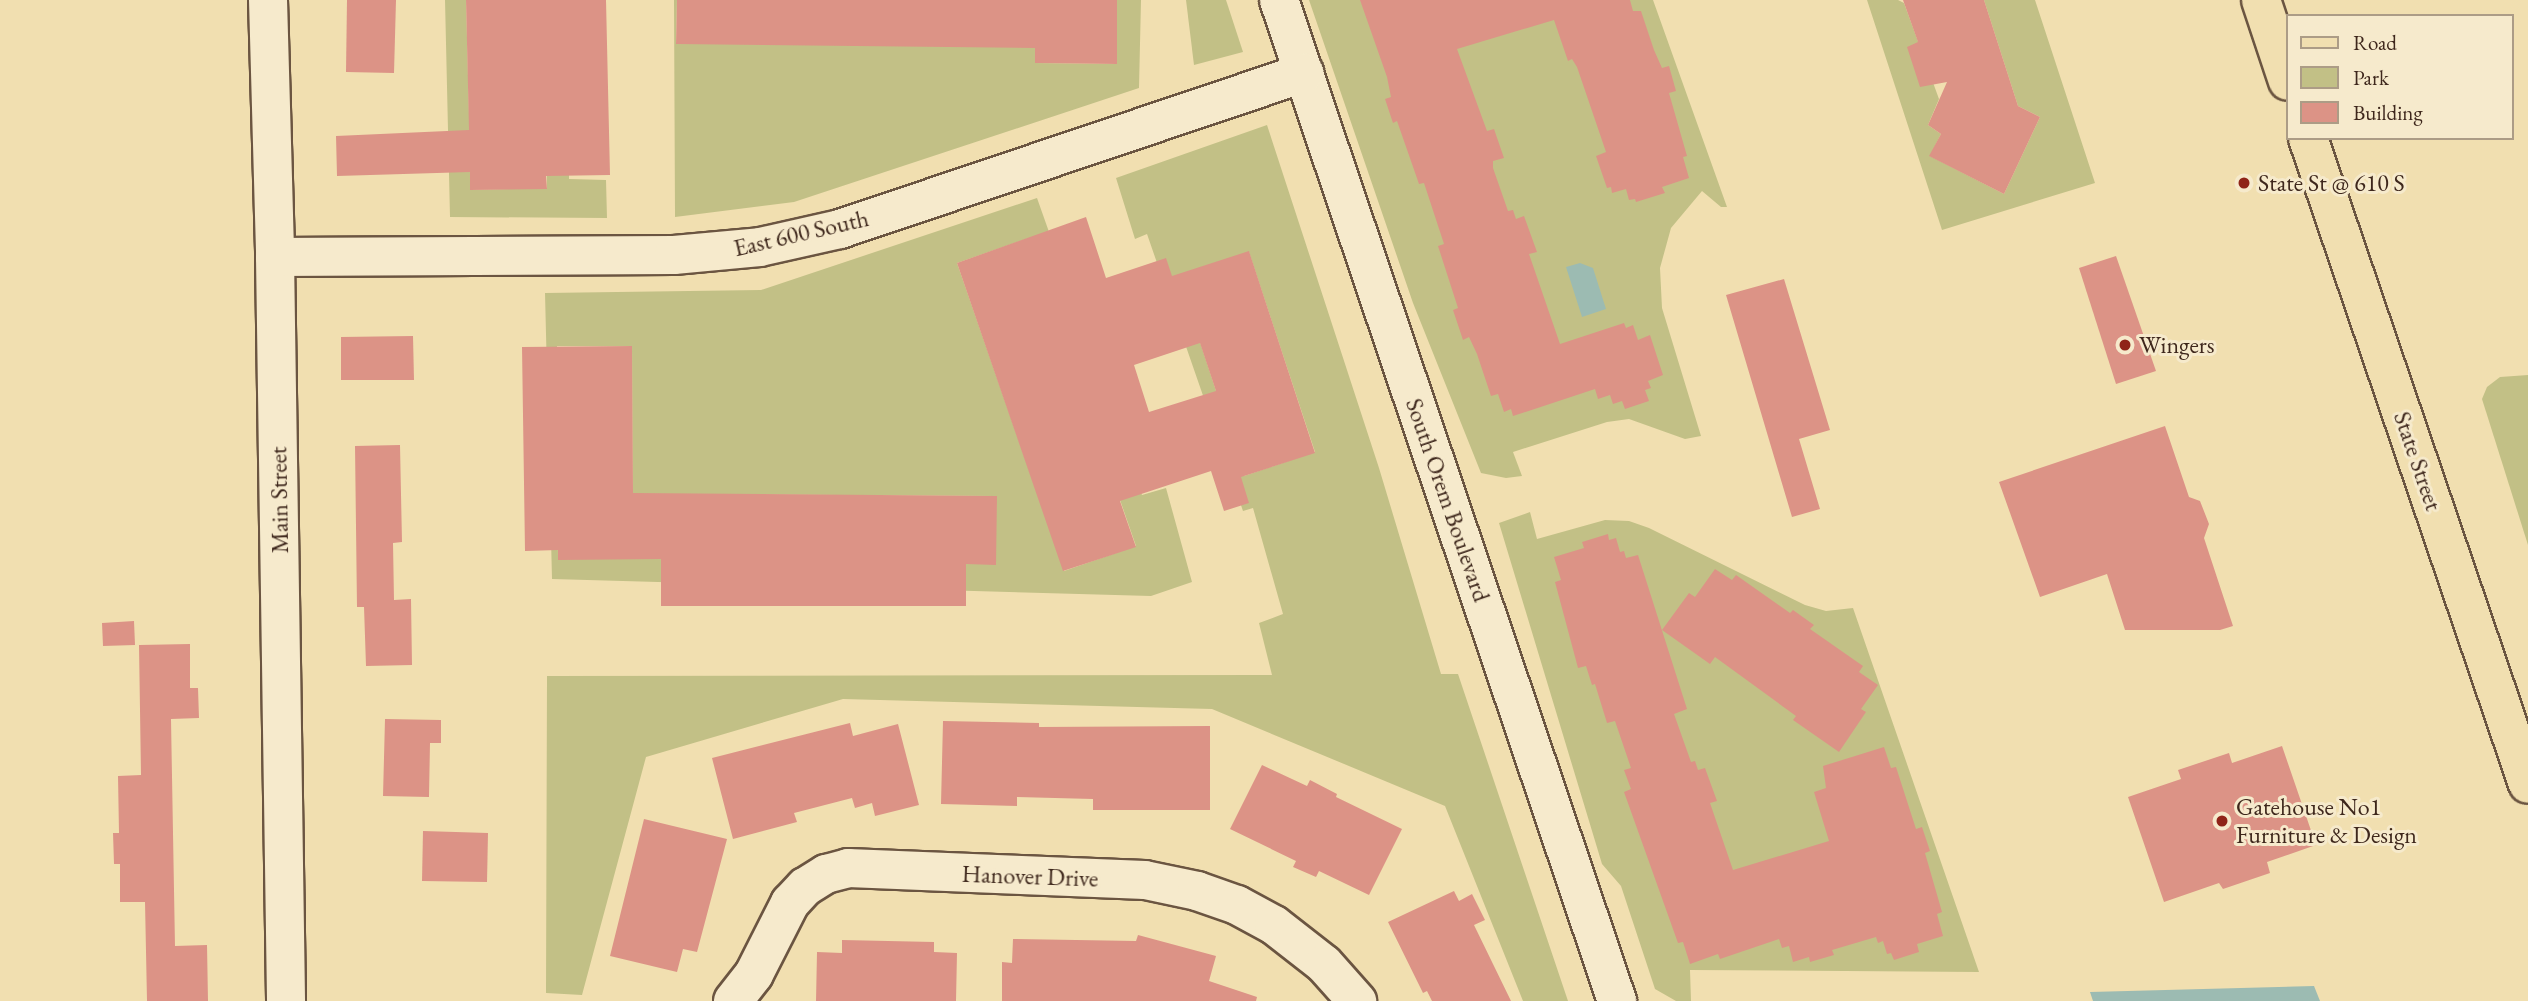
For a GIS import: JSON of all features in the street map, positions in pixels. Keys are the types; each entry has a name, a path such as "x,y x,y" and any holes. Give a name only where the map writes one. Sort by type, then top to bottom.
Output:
{"main road":[{"path":"2261,0 2286,74"},
{"name":"State Street","path":"2309,140 2528,784"}],"street":[{"name":"Main Street","path":"268,0 275,257 286,1001"},
{"name":"South Orem Boulevard","path":"1279,0 1617,1001"},
{"name":"East 600 South","path":"275,257 674,255 760,247 840,229 1304,73"},
{"name":"Hanover Drive","path":"733,1001 754,974 790,903 805,887 825,874 848,868 1145,880 1197,891 1237,905 1274,925 1324,964 1357,1001"}],"green space":[{"path":"445,0 466,0 471,190 547,188 543,0 569,0 569,179 606,180 607,218 450,217"},
{"path":"674,0 677,0 676,43 1035,0 1035,63 1116,64 1117,0 1141,0 1139,88 794,202 675,217"},
{"path":"1186,0 1226,0 1243,52 1194,65"},
{"path":"1309,0 1653,0 1727,207 1721,207 1702,191 1671,228 1660,268 1662,308 1701,436 1685,439 1629,419 1607,422 1513,452 1522,476 1506,478 1481,473 1413,303"},
{"path":"1867,0 1898,0 1904,3 1939,99 1928,125 1941,134 1930,156 2004,194 2040,117 2018,106 1984,0 2035,0 2095,183 1942,230"},
{"path":"1267,125 1379,468 1441,674 1458,674 1568,1001 1523,1001 1445,806 1212,709 843,699 646,757 582,995 546,993 547,676 1272,675 1259,623 1283,614 1253,508 1243,511 1147,234 1135,239 1116,178","holes":["1249,252 1315,452 1244,476 1178,275"]},
{"path":"1037,198 1142,495 1166,488 1192,582 1151,596 552,579 545,293 761,290","holes":["1029,238 1136,546 1064,571 957,263","557,346 632,346 633,559 558,559","671,494 996,496 996,564 671,562"]},
{"path":"2528,375 2528,545 2482,399 2487,387 2500,377"},
{"path":"1530,512 1537,539 1605,520 1629,521 1649,528 1805,605 1826,611 1853,608 1979,972 1690,970 1691,1001 1676,1001 1655,989 1621,886 1602,864 1499,523"}],"water":[{"path":"1580,263 1593,268 1606,309 1582,317 1566,267"},
{"path":"2314,986 2320,1001 2093,1001 2090,992"}],"building":[{"path":"347,0 396,0 394,73 346,72"},
{"path":"466,0 606,0 610,175 546,176 547,189 470,190 470,172 337,176 336,136 469,130"},
{"path":"677,0 1117,0 1117,64 1035,63 1035,48 676,44"},
{"path":"1360,0 1630,0 1633,11 1641,11 1662,68 1669,66 1676,91 1669,93 1687,156 1683,157 1689,178 1662,187 1665,193 1636,202 1635,199 1629,200 1626,189 1612,193 1611,187 1607,188 1596,156 1606,152 1577,67 1572,59 1568,61 1554,20 1457,49 1487,131 1494,129 1504,158 1493,161 1493,168 1508,211 1513,210 1516,219 1524,216 1537,252 1529,254 1560,344 1624,323 1626,328 1633,325 1638,340 1650,335 1663,375 1648,381 1651,388 1645,390 1649,401 1625,409 1622,401 1613,404 1610,395 1598,399 1595,389 1513,416 1511,409 1504,412 1498,394 1491,396 1477,354 1469,337 1463,340 1453,310 1458,308 1438,246 1444,244 1424,183 1419,184 1397,121 1393,123 1385,99 1391,97 1387,77"},
{"path":"1903,0 1984,0 2018,106 2040,117 2004,194 1929,156 1941,134 1928,125 1947,82 1920,87 1907,47 1918,42"},
{"path":"1086,217 1106,278 1166,258 1172,276 1249,251 1315,453 1241,477 1249,503 1224,511 1211,471 1120,501 1136,547 1063,571 957,263","holes":["1200,343 1216,391 1149,412 1134,365"]},
{"name":"Wingers","path":"2116,256 2156,371 2116,384 2079,268"},
{"path":"1784,279 1830,430 1799,439 1820,509 1792,517 1726,295"},
{"path":"413,336 414,380 341,380 341,337"},
{"path":"632,346 633,493 997,496 996,565 966,564 966,606 661,606 661,559 558,560 558,550 525,551 522,347"},
{"path":"2165,426 2189,497 2200,501 2209,524 2204,538 2233,626 2220,630 2125,630 2107,574 2040,597 1999,482"},
{"path":"400,445 402,542 393,543 394,600 411,599 412,665 366,666 364,607 357,607 355,446"},
{"path":"1608,534 1609,540 1616,538 1620,552 1624,551 1626,558 1638,555 1687,709 1674,714 1691,762 1695,761 1698,770 1705,768 1717,801 1710,803 1733,870 1829,841 1814,792 1826,788 1823,766 1884,747 1891,768 1896,767 1916,829 1922,827 1930,851 1925,853 1942,912 1937,914 1943,936 1917,944 1919,952 1894,960 1891,953 1887,954 1883,941 1878,943 1876,937 1832,950 1834,955 1810,962 1809,957 1793,962 1789,946 1782,948 1779,939 1720,959 1718,954 1690,964 1683,942 1678,943 1624,792 1631,789 1624,770 1631,768 1615,721 1607,723 1595,684 1592,685 1586,666 1578,668 1555,582 1561,580 1554,557 1584,548 1582,542"},
{"path":"1715,569 1732,580 1736,575 1790,613 1793,610 1814,625 1810,629 1863,666 1859,672 1878,685 1861,709 1866,712 1839,752 1793,720 1796,716 1715,657 1710,664 1662,630 1689,593 1695,597"},
{"path":"134,621 135,645 103,646 102,623"},
{"path":"190,644 190,688 198,688 199,718 171,719 175,946 207,945 208,1001 147,1001 145,902 120,902 120,864 114,864 113,833 119,833 118,776 141,775 139,645"},
{"path":"385,719 441,720 441,743 430,743 429,797 383,796"},
{"path":"943,721 1039,723 1039,727 1210,726 1210,810 1093,810 1093,799 1017,797 1017,806 941,804"},
{"path":"850,723 853,736 898,724 919,805 875,816 872,803 855,808 852,798 794,813 797,822 733,839 712,758"},
{"name":"Gatehouse No1 Furniture & Design","path":"2282,746 2316,845 2267,862 2270,873 2223,889 2219,883 2164,902 2128,797 2181,779 2178,770 2229,753 2232,763"},
{"path":"1262,765 1307,786 1310,780 1337,794 1336,797 1402,829 1369,895 1319,871 1316,877 1293,867 1296,861 1230,829"},
{"path":"644,819 727,839 697,952 683,949 677,972 610,956"},
{"path":"423,831 488,833 487,882 422,881"},
{"path":"1454,891 1459,901 1472,894 1485,920 1474,925 1511,1001 1432,1001 1427,991 1423,993 1388,922"},
{"path":"1138,935 1216,956 1209,981 1257,997 1256,1001 1002,1001 1002,962 1012,963 1013,939 1136,941"},
{"path":"842,940 934,942 934,952 957,953 956,1001 816,1001 817,952 842,953"}],"place":[{"name":"State St @ 610 S","path":"2244,183"},
{"name":"Wingers","path":"2125,345"},
{"name":"Gatehouse No1 Furniture & Design","path":"2222,821"}]}
